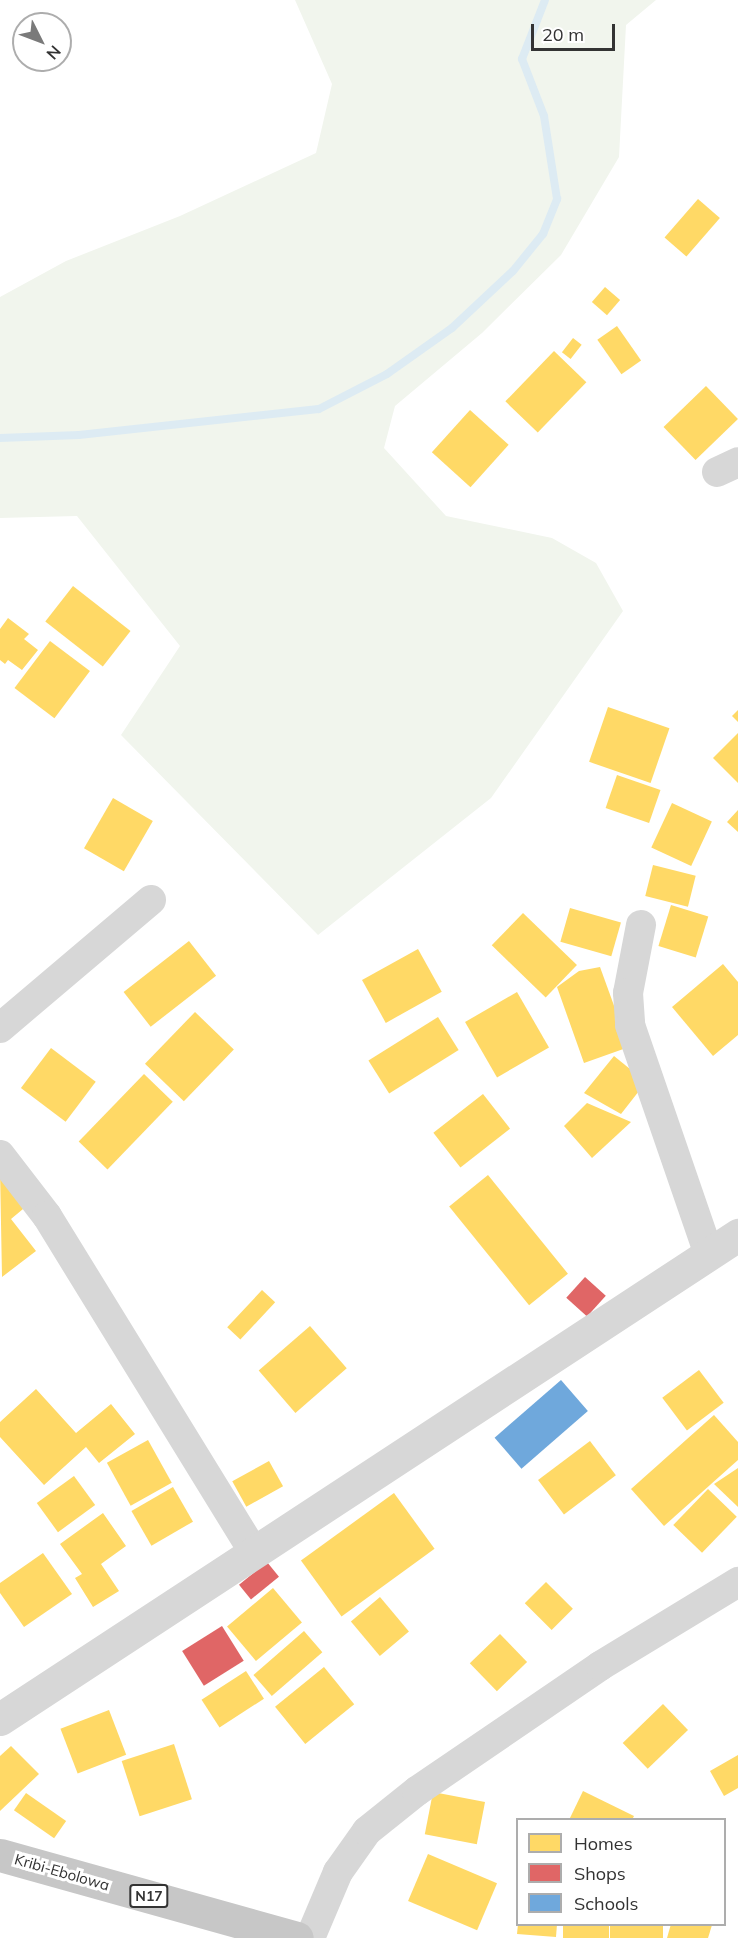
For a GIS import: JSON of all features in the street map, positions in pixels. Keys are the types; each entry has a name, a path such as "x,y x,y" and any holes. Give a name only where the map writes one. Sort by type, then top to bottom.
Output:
{"highway":[{"name":"Kribi-Ebolowa","path":"0,1855 297,1938"}],"street":[{"path":"0,1028 151,900"},
{"path":"641,925 627,993 630,1025 709,1254"},
{"path":"0,1155 47,1216 254,1552"},
{"path":"0,1719 738,1235"},
{"path":"310,1938 338,1872 367,1831 417,1791 600,1666 738,1582"}],"shaded area":[{"path":"295,0 656,0 626,25 619,157 561,255 482,333 395,406 384,448 446,516 552,538 596,563 623,611 491,798 318,935 121,735 180,646 77,516 0,518 0,297 66,261 180,216 316,153 332,84"}],"building: Homes":[{"path":"698,199 720,218 686,257 665,237"},
{"path":"605,287 620,300 607,315 592,302"},
{"path":"617,326 641,360 621,374 597,340"},
{"path":"573,338 582,345 571,359 562,352"},
{"path":"554,351 586,382 538,433 505,401"},
{"path":"706,386 738,419 696,460 664,427"},
{"path":"470,410 509,445 471,487 432,452"},
{"path":"73,586 131,631 103,666 45,621"},
{"path":"8,618 29,634 24,639 38,650 22,670 8,660 5,664 0,660 0,629"},
{"path":"50,641 90,671 54,718 14,688"},
{"path":"608,707 669,728 651,783 589,762"},
{"path":"738,710 738,722 732,716"},
{"path":"738,733 738,783 713,758"},
{"path":"617,775 660,790 649,823 606,808"},
{"path":"113,798 153,821 124,871 84,848"},
{"path":"672,803 712,822 691,866 651,847"},
{"path":"738,810 738,832 727,822"},
{"path":"653,865 696,876 688,907 645,896"},
{"path":"671,905 708,916 696,958 658,946"},
{"path":"570,908 621,923 611,956 560,942"},
{"path":"523,913 577,965 546,997 492,945"},
{"path":"189,941 216,976 151,1027 124,992"},
{"path":"418,949 442,992 386,1023 362,980"},
{"path":"723,964 738,982 738,1035 713,1056 672,1007"},
{"path":"600,967 629,1047 584,1063 557,987 579,971"},
{"path":"517,992 549,1047 497,1077 465,1022"},
{"path":"195,1012 234,1050 184,1101 145,1064"},
{"path":"438,1017 459,1050 389,1094 368,1060"},
{"path":"51,1048 96,1082 66,1122 21,1088"},
{"path":"614,1056 646,1082 621,1114 584,1093"},
{"path":"144,1074 173,1102 107,1169 79,1142"},
{"path":"483,1094 510,1129 460,1167 433,1133"},
{"path":"587,1103 631,1122 592,1158 564,1126"},
{"path":"0,1169 29,1204 11,1219 36,1251 2,1277"},
{"path":"488,1175 568,1274 529,1305 449,1206"},
{"path":"262,1290 275,1302 240,1340 227,1327"},
{"path":"310,1326 347,1368 295,1413 259,1371"},
{"path":"699,1370 724,1403 687,1430 662,1398"},
{"path":"36,1389 76,1433 111,1404 135,1434 99,1463 86,1447 44,1485 0,1437 0,1422"},
{"path":"714,1415 738,1442 738,1460 664,1526 631,1489"},
{"path":"148,1440 172,1483 131,1506 107,1463"},
{"path":"590,1441 616,1475 564,1514 538,1480"},
{"path":"269,1461 283,1486 246,1507 232,1481"},
{"path":"738,1468 738,1507 714,1484"},
{"path":"74,1476 95,1505 58,1532 37,1503"},
{"path":"173,1487 193,1522 151,1546 131,1511"},
{"path":"708,1489 737,1517 702,1553 673,1525"},
{"path":"394,1493 435,1549 342,1616 301,1561"},
{"path":"103,1513 126,1546 101,1564 119,1591 93,1607 75,1578 82,1574 60,1544"},
{"path":"43,1553 72,1594 24,1627 0,1593 0,1583"},
{"path":"546,1582 573,1609 552,1630 525,1603"},
{"path":"273,1588 302,1622 256,1661 227,1627"},
{"path":"380,1597 409,1631 380,1656 351,1621"},
{"path":"304,1631 322,1652 272,1696 253,1675"},
{"path":"500,1634 527,1662 497,1691 470,1663"},
{"path":"324,1667 354,1704 305,1744 275,1707"},
{"path":"246,1671 264,1699 220,1728 202,1700"},
{"path":"663,1704 688,1730 648,1769 623,1743"},
{"path":"109,1710 126,1755 78,1773 60,1729"},
{"path":"174,1744 192,1799 140,1816 122,1761"},
{"path":"11,1746 39,1774 0,1811 0,1756"},
{"path":"738,1755 738,1788 724,1796 710,1771"},
{"path":"583,1791 634,1816 633,1818 570,1818"},
{"path":"433,1792 485,1802 477,1844 425,1834"},
{"path":"26,1793 66,1821 54,1838 14,1810"},
{"path":"428,1854 497,1883 477,1930 408,1901"},
{"path":"518,1926 557,1926 556,1937 517,1934"},
{"path":"563,1926 609,1926 609,1938 563,1938"},
{"path":"610,1926 663,1926 663,1938 610,1938"},
{"path":"670,1926 712,1926 708,1938 667,1938"}],"building: Shops":[{"path":"585,1277 606,1296 587,1317 566,1298"},
{"path":"267,1562 279,1577 251,1599 239,1585"},
{"path":"222,1626 244,1661 204,1686 182,1651"}],"building: Schools":[{"path":"561,1380 588,1411 521,1469 495,1438"}],"waterway":[{"path":"0,438 79,435 319,409 387,374 452,328 513,271 543,234 557,199 544,116 522,59 545,0"}]}
